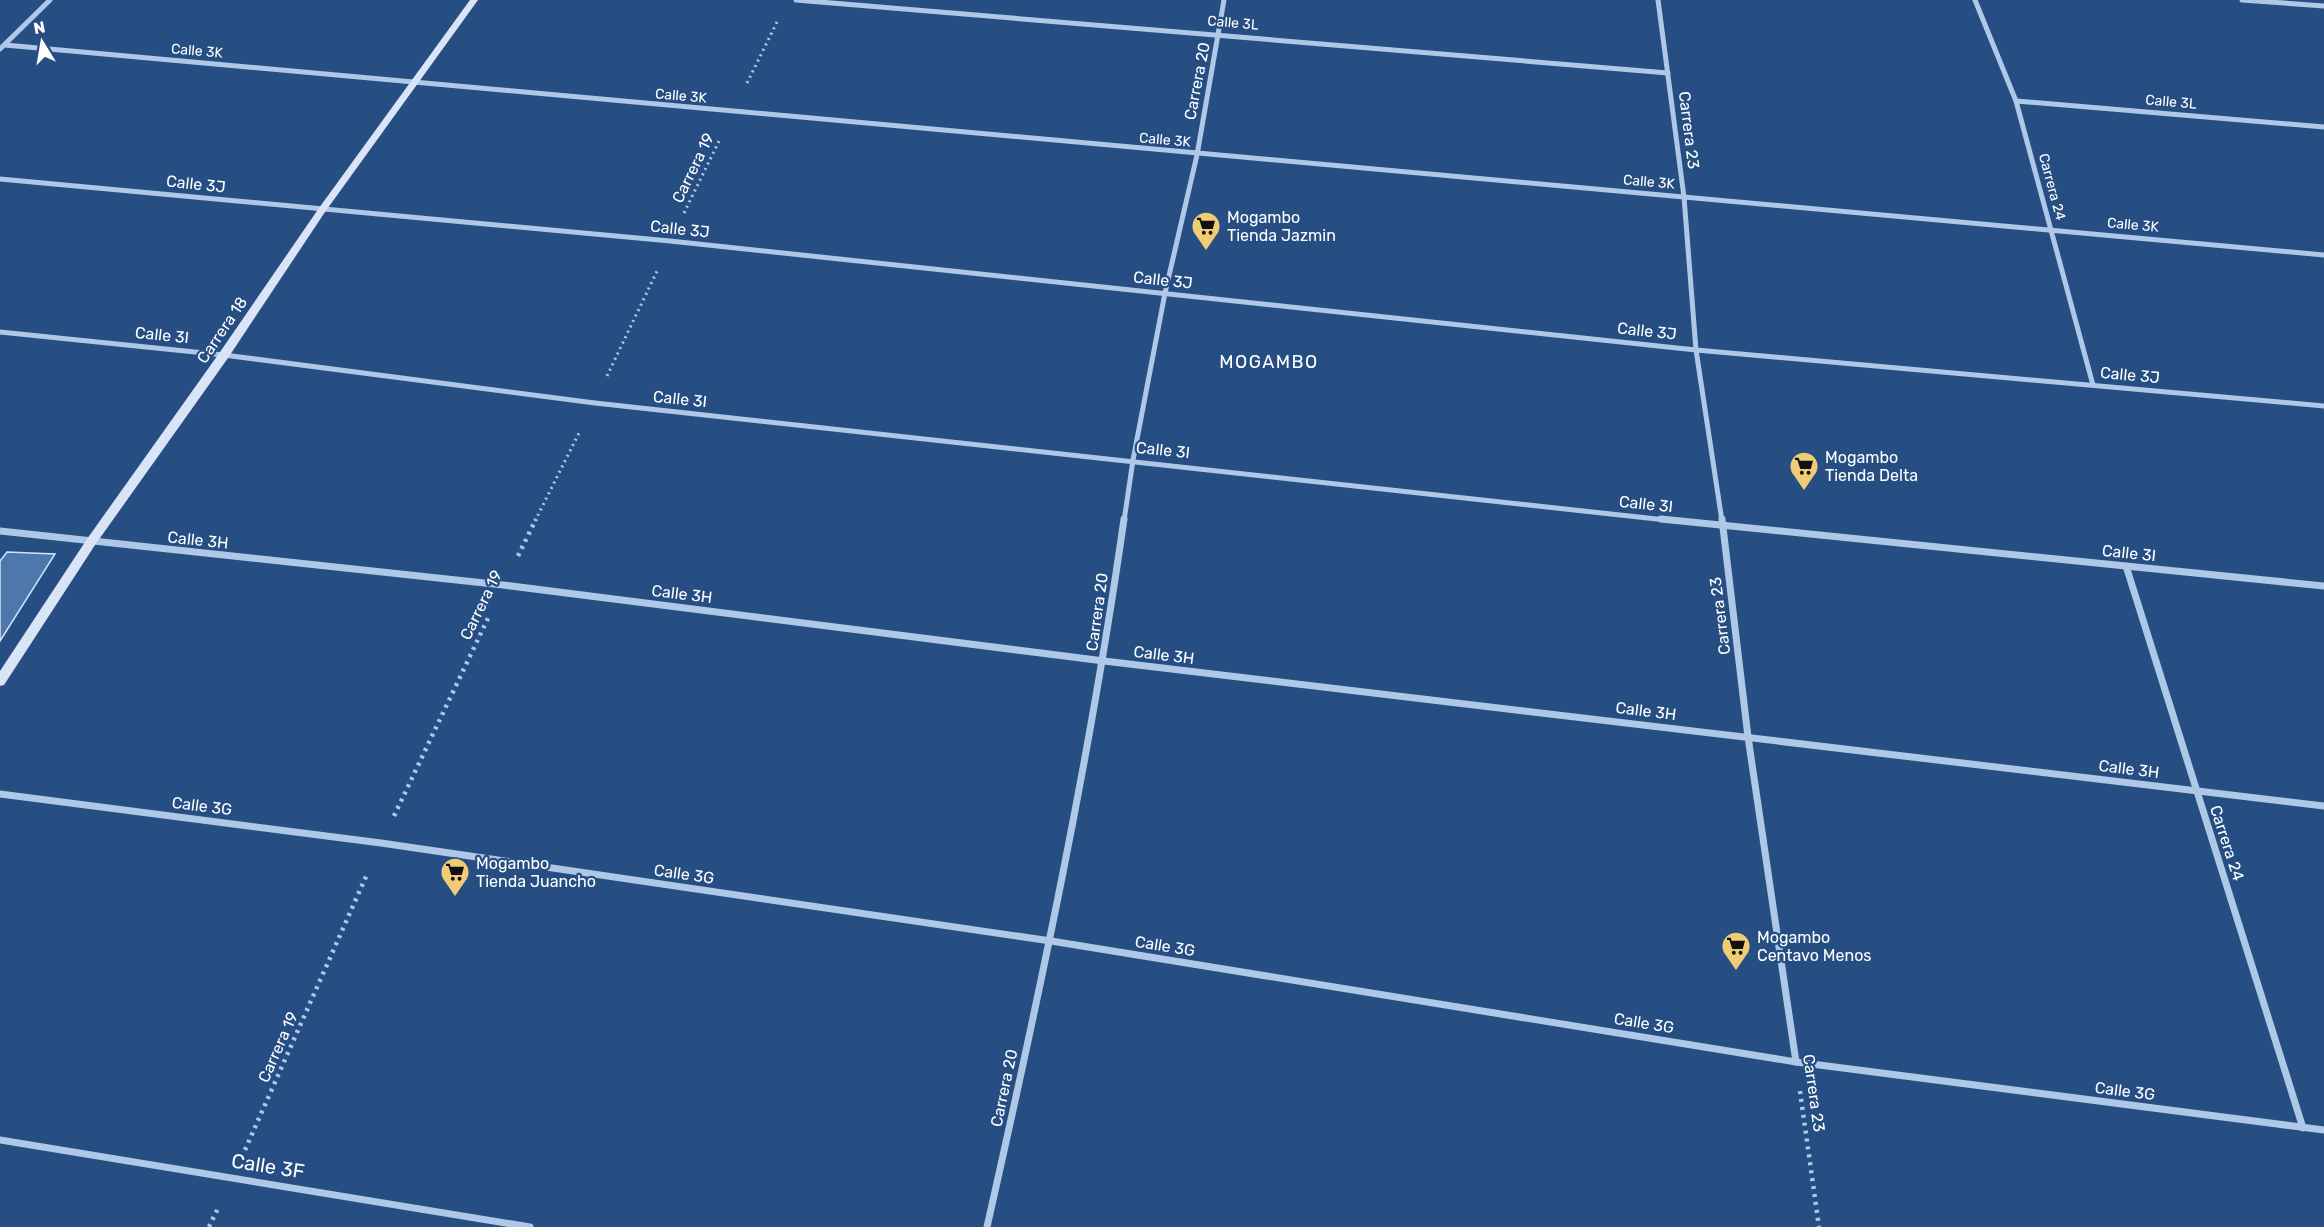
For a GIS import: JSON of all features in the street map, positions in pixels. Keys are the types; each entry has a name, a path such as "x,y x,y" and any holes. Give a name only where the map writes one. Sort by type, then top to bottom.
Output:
{"street":[{"path":"0,50 50,0"},
{"name":"Carrera 18","path":"0,681 91,542 224,355 321,210 474,0"},
{"name":"Calle 3L","path":"796,0 1668,73"},
{"name":"Carrera 20","path":"987,1227 1051,941 1104,661 1133,460 1165,293 1197,155 1224,0"},
{"name":"Carrera 23","path":"1658,0 1684,197 1696,350 1723,526 1748,737 1796,1062"},
{"name":"Carrera 24","path":"1975,0 2016,101 2093,385"},
{"path":"2242,0 2324,6"},
{"name":"Calle 3K","path":"4,45 1197,155 2324,255"},
{"name":"Calle 3L","path":"2016,101 2324,127"},
{"name":"Calle 3J","path":"0,178 670,242 1696,350 2324,406"},
{"name":"Calle 3I","path":"0,332 224,355 595,403 1723,526 2324,586"},
{"name":"Calle 3H","path":"0,531 503,585 1104,661 2324,806"},
{"name":"Carrera 24","path":"2126,566 2303,1128"},
{"name":"Calle 3G","path":"0,794 381,843 1051,941 1796,1062 2324,1130"},
{"name":"Calle 3F","path":"0,1140 530,1227"}],"path":[{"name":"Carrera 19","path":"209,1227 381,843 503,585 595,403 670,242 783,10"},
{"name":"Carrera 23","path":"1796,1062 1819,1227"}],"building":[{"path":"7,552 55,554 0,641 0,561"}],"place":[{"name":"Mogambo Tienda Jazmin","path":"1206,252"},
{"name":"Mogambo Tienda Delta","path":"1804,492"},
{"name":"Mogambo Tienda Juancho","path":"455,898"},
{"name":"Mogambo Centavo Menos","path":"1736,972"}],"district":[{"name":"MOGAMBO","path":"1269,362"}]}
